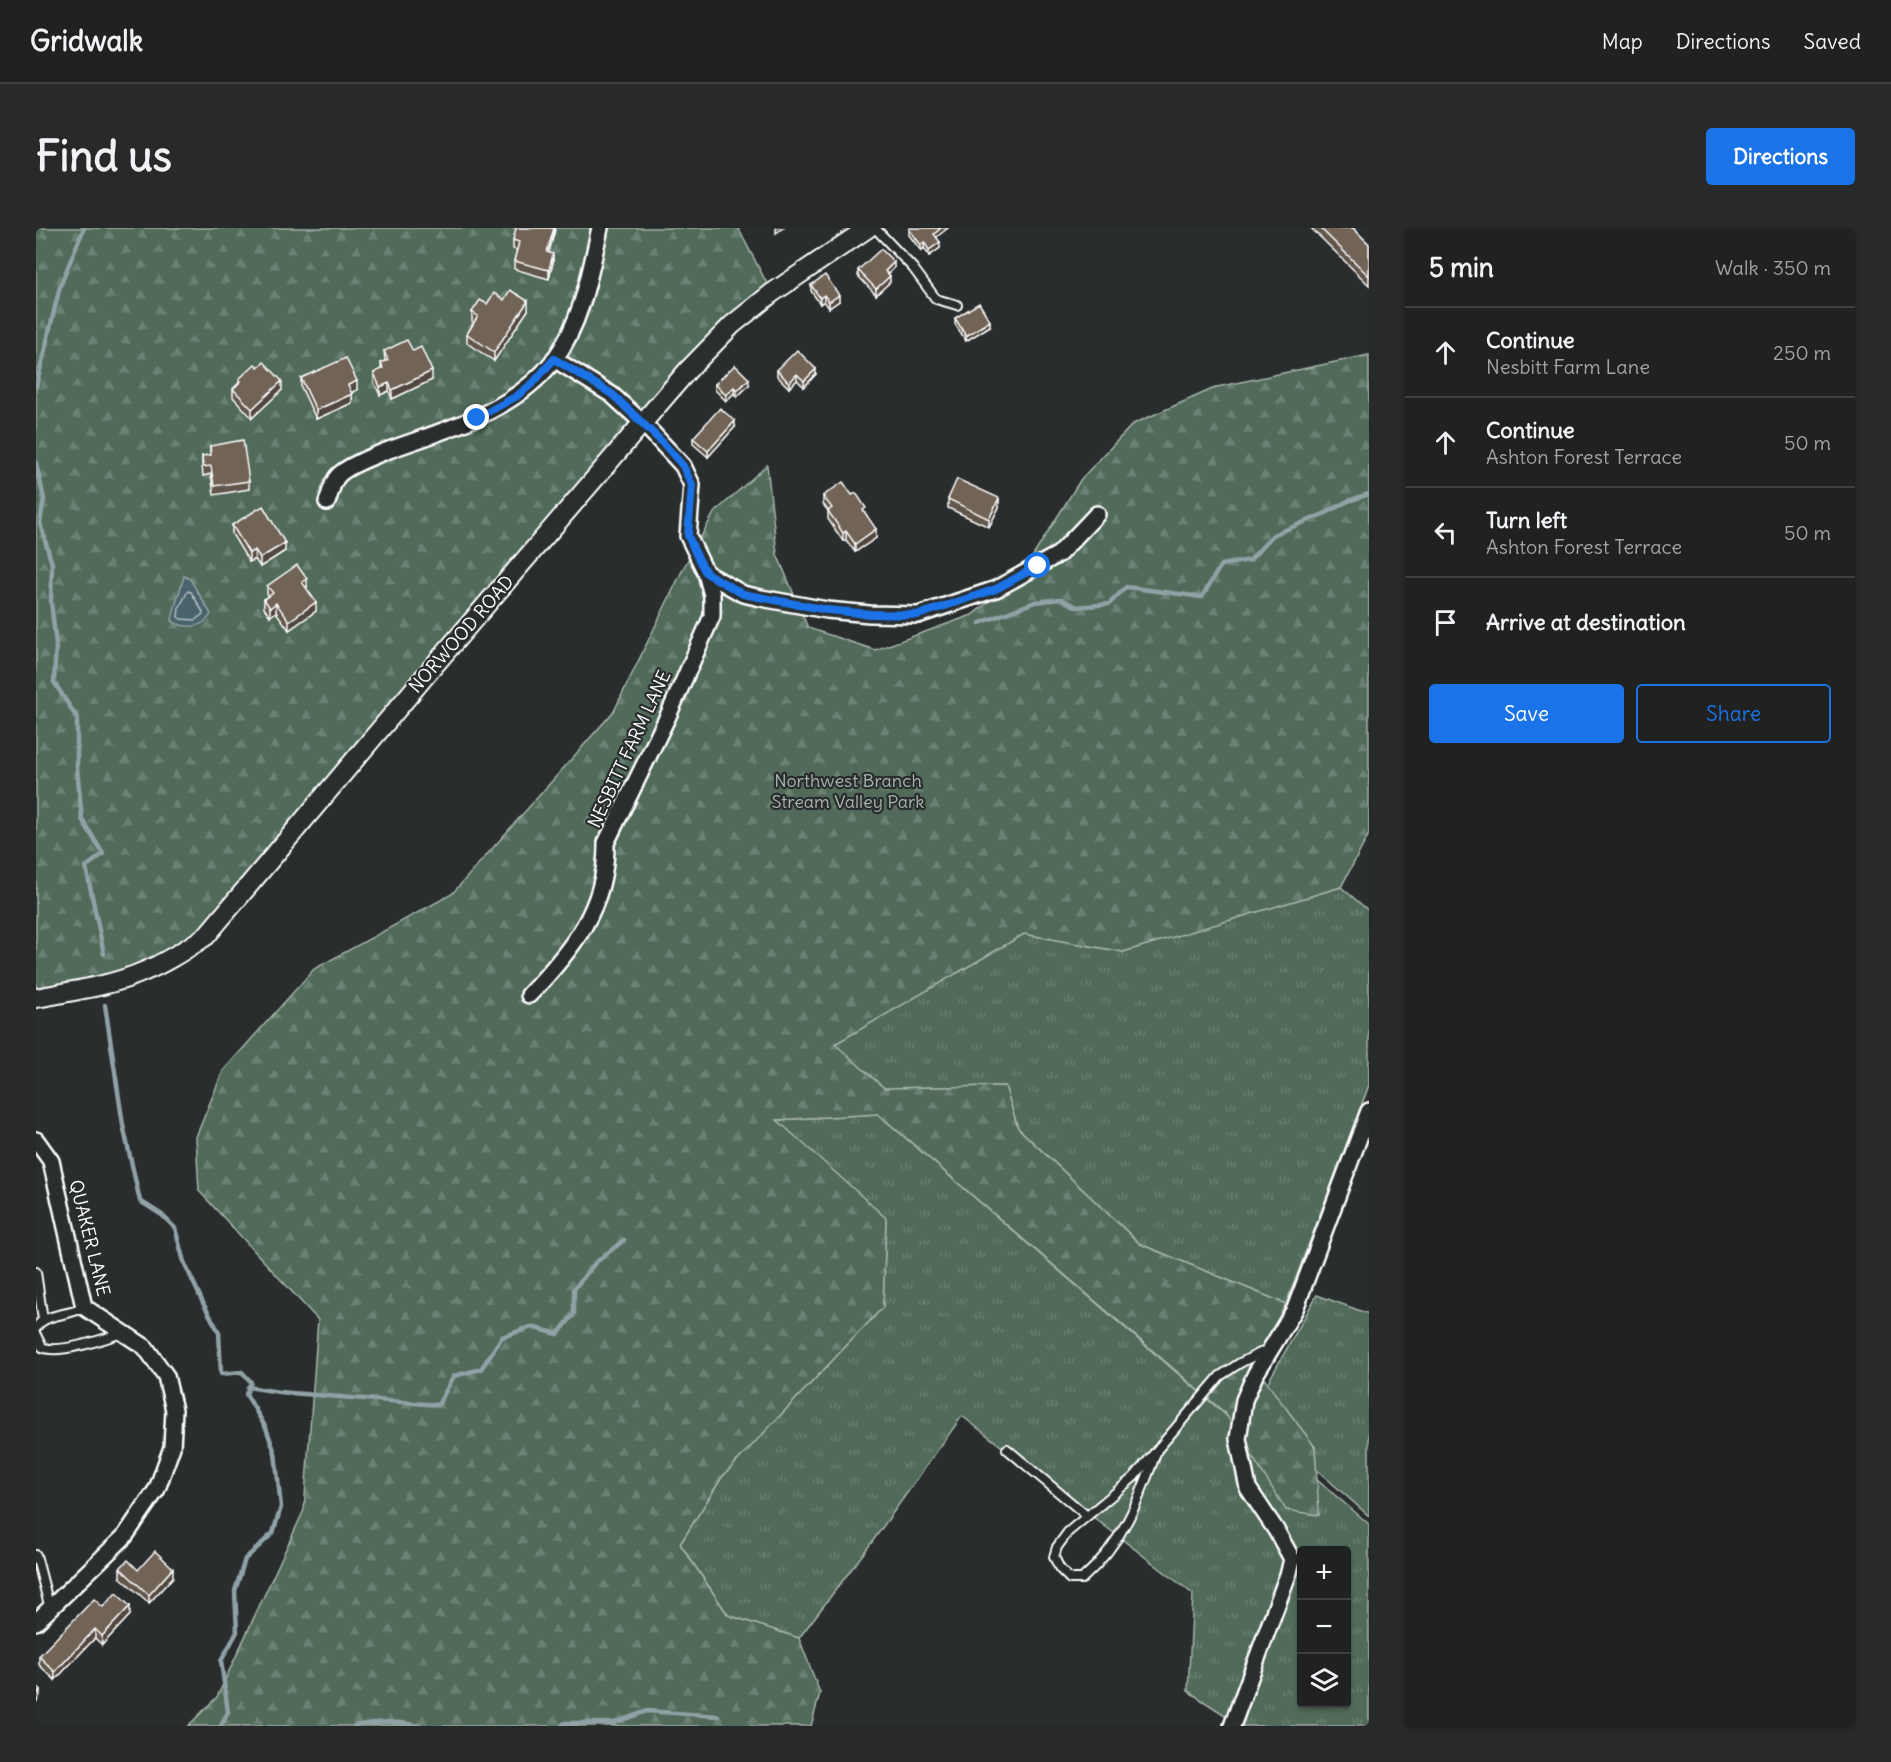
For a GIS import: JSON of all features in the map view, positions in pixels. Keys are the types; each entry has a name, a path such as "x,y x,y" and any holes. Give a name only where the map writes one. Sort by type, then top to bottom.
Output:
{"street":[{"path":"327,502 337,476 364,460 477,418 517,396 534,382 554,359 584,299 600,228"},
{"name":"NORWOOD ROAD","path":"36,998 103,984 143,972 180,954 206,936 431,669 688,370 732,325 772,293 868,228"},
{"name":"NESBITT FARM LANE","path":"528,995 558,964 585,926 595,906 606,865 606,843 668,716 712,616 712,595 706,573 688,536 692,485 683,466 612,394 554,359"},
{"path":"706,573 743,594 761,598 827,610 918,615 996,589 1059,554 1098,514"},
{"path":"1232,1726 1292,1560 1276,1530 1248,1488 1238,1439 1244,1400 1255,1375 1295,1309 1369,1111"},
{"name":"QUAKER LANE","path":"36,1141 51,1161 84,1306 145,1347 166,1376 174,1410 172,1447 157,1489 125,1536 36,1622"}],"lane":[{"path":"875,228 913,268 936,299 957,305"},
{"path":"36,1272 43,1320"},
{"path":"36,1328 43,1320 77,1312 84,1306"},
{"path":"36,1335 42,1347 53,1350 122,1333"},
{"path":"1156,1450 1139,1500 1122,1534 1098,1566 1082,1579 1070,1579 1060,1569 1054,1557 1057,1547 1068,1532 1134,1477 1156,1450 1220,1376 1272,1347"},
{"path":"1007,1449 1087,1516"},
{"path":"36,1555 50,1609"}],"green space":[{"path":"36,228 738,228 772,293 732,325 180,954 36,998"},
{"name":"Northwest Branch Stream Valley Park","path":"1369,355 1369,834 1341,887 1123,952 1024,934 835,1044 884,1088 1005,1086 1018,1128 1140,1244 1286,1304 1253,1364 1315,1447 1319,1515 1286,1510 1225,1413 878,1114 777,1120 886,1218 883,1307 722,1477 680,1544 728,1615 799,1638 820,1693 811,1726 188,1726 217,1697 304,1510 318,1320 199,1191 196,1137 223,1071 314,969 452,894 614,711 684,567 714,513 767,465 777,554 808,628 875,650 972,615 1021,575 1081,479 1133,424 1217,387"},
{"path":"1341,887 1369,911 1369,1085 1286,1304 1140,1244 1018,1128 1005,1086 884,1088 834,1044 1024,934 1123,952"},
{"path":"878,1114 1228,1417 1232,1408 1369,1524 1369,1726 1225,1726 1228,1717 1188,1691 1193,1594 962,1416 872,1542 799,1638 728,1615 680,1544 722,1477 883,1307 886,1218 776,1120"},
{"path":"1317,1295 1369,1314 1369,1516 1316,1469 1315,1447 1267,1384"}],"water":[{"path":"184,576 190,579 211,614 199,625 188,626 172,621"}],"building":[{"path":"516,228 554,228 547,252 553,254 549,270 514,261 519,242 513,240"},
{"path":"910,228 941,228 934,234 940,242 929,250 924,242 921,245"},
{"path":"1320,228 1353,228 1369,244 1369,276"},
{"path":"881,249 894,262 885,271 890,276 876,289 858,270"},
{"path":"825,275 839,295 829,302 824,295 820,298 811,285"},
{"path":"510,290 528,301 494,352 467,334 478,316 472,312 480,300 487,304 494,293 504,300"},
{"path":"979,303 990,321 966,336 955,318"},
{"path":"407,340 413,351 421,347 432,371 392,390 389,383 380,387 374,373 383,368 381,363 388,360 384,351"},
{"path":"797,350 816,369 804,381 797,374 789,383 777,370"},
{"path":"346,358 357,381 348,385 352,394 316,410 301,378"},
{"path":"264,362 282,381 252,409 233,389 241,381 239,379 255,364 258,367"},
{"path":"735,365 749,379 737,391 734,387 726,395 715,384"},
{"path":"720,408 735,421 708,451 693,438"},
{"path":"243,440 249,481 214,486 211,466 203,467 202,456 211,455 210,446"},
{"path":"957,479 999,498 989,519 948,499"},
{"path":"843,482 852,495 856,493 866,508 863,510 876,529 855,544 846,531 843,533 828,511 832,508 823,496"},
{"path":"263,506 285,543 260,558 255,550 249,553 232,525"},
{"path":"297,565 307,579 302,582 316,602 289,621 276,603 270,608 264,599 273,593 267,586"},
{"path":"155,1551 173,1568 149,1595 120,1568 128,1560 138,1570"},
{"path":"116,1593 130,1606 102,1636 95,1629 55,1672 39,1656 94,1599 103,1607"}],"waterway":[{"path":"36,387 60,286 84,228"},
{"path":"36,463 44,499 40,523 52,564 51,602 56,644 54,682 77,718 77,768 82,819 103,854 86,867 104,954"},
{"path":"980,623 1035,602 1061,599 1077,607 1109,604 1126,587 1202,597 1221,565 1250,560 1273,535 1326,513 1348,501 1369,494"},
{"path":"105,1005 123,1125 140,1201 162,1215 175,1228 184,1262 219,1332 221,1374 242,1372 251,1382 246,1394 266,1428 275,1453 281,1507 273,1533 245,1559 235,1591 237,1632 221,1661 228,1712 221,1726"},
{"path":"248,1387 279,1392 438,1405 454,1376 481,1369 502,1337 531,1327 558,1334 574,1314 574,1289 595,1263 624,1240"},
{"path":"561,1726 565,1723 614,1723 647,1711 718,1716"},
{"path":"354,1726 388,1722 421,1726"}],"route":[{"path":"477,418 517,396 534,382 554,359 612,394 664,444 683,466 692,485 688,536 696,554 706,573 743,594 827,610 897,616 918,615 996,589 1038,566"}]}
